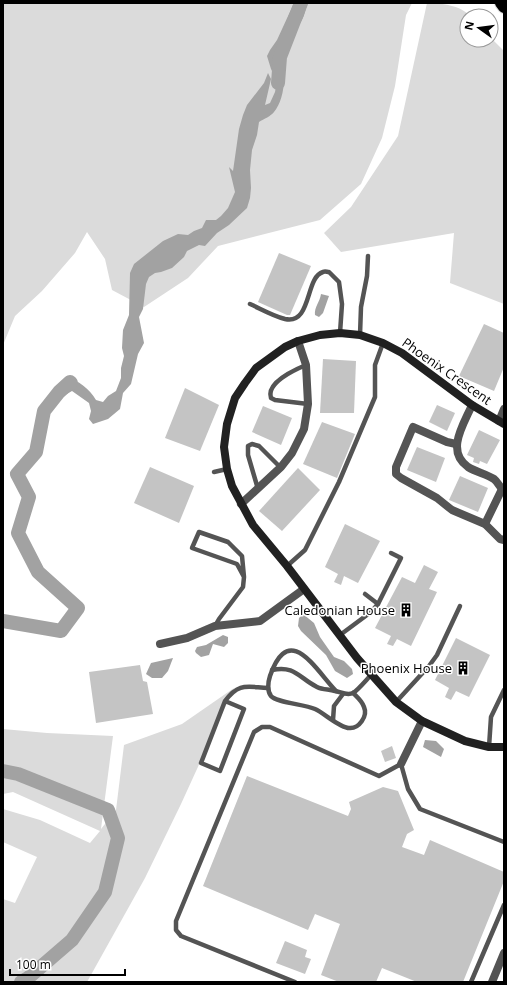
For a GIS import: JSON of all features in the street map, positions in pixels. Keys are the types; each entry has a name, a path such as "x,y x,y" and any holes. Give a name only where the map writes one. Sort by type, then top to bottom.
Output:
{"highway":[{"path":"501,3 504,7"}],"street":[{"name":"Phoenix Crescent","path":"501,422 472,405 402,353 383,343 360,335 340,333 320,335 298,341 285,347 256,368 236,398 227,424 224,447 227,469 232,486 253,525 287,566 371,675 396,702 422,721 465,741 489,746 504,747"},
{"path":"241,504 280,467 292,453 304,429 308,404 306,365 298,341"},
{"path":"472,405 458,436 456,444 458,455 468,466 496,480 503,490 485,524"},
{"path":"501,422 504,409"},
{"path":"456,444 447,442 414,428 396,467 396,474 400,478 437,498 452,510 485,524 500,539 504,540"},
{"path":"160,644 187,638 215,626 260,621 304,589"},
{"path":"401,764 422,721"},
{"path":"492,982 504,953"}],"lane":[{"path":"360,335 361,307 368,256"},
{"path":"250,304 286,319 296,318 303,310 316,276 323,272 329,272 339,282 342,304 340,333"},
{"path":"287,566 305,550 339,482 374,397 375,365 383,343"},
{"path":"306,365 292,372 271,387 269,394 271,398 275,400 308,404"},
{"path":"258,489 248,455 248,446 252,444 259,446 280,467"},
{"path":"214,472 227,469"},
{"path":"215,626 219,618 243,587 244,577 242,556 228,542 199,532 192,548 237,564 244,577"},
{"path":"340,636 371,612 378,604 400,558 392,553"},
{"path":"365,594 378,604"},
{"path":"396,702 429,666 437,655 460,606"},
{"path":"336,691 310,660 300,652 285,652 277,659 268,680 268,688 271,696 276,700 300,704 315,709 340,725 349,728 359,724 364,718 365,711 364,706 353,693"},
{"path":"272,670 280,668 288,669 316,687 343,694 353,693 371,675"},
{"path":"225,701 244,709 220,771 202,763 225,701 237,688 268,688"},
{"path":"489,746 491,717 504,690"},
{"path":"333,720 334,706 343,694"},
{"path":"295,982 180,936 176,930 176,921 254,732 262,727 270,727 379,776 401,764 408,789 420,809 504,842"},
{"path":"471,982 504,905"}],"shaded area":[{"path":"3,3 412,3 406,15 395,86 382,138 361,184 320,220 218,246 188,278 144,307 112,290 105,259 87,232 75,253 42,291 15,316 3,345"},
{"path":"294,3 308,3 302,20 283,44 279,53 279,60 284,75 283,92 274,112 259,122 257,135 252,150 250,170 251,188 247,208 229,225 217,233 205,246 199,245 187,251 184,257 172,268 155,273 149,277 146,284 143,309 139,317 144,343 138,354 131,384 123,393 120,409 108,419 93,424 89,419 91,411 89,403 72,391 65,395 55,392 57,387 67,376 83,386 96,400 103,402 108,396 116,391 121,378 121,368 124,356 122,348 123,330 129,315 130,273 134,264 163,241 178,234 188,235 202,228 206,220 216,220 228,208 235,192 229,167 233,171 239,129 243,115 247,105 264,83 268,73 271,79 265,105 270,103 275,92 277,81 267,56 277,40"},
{"path":"427,3 438,3 459,8 459,48 499,48 499,46 504,51 504,304 450,283 454,233 341,252 324,233 351,207 398,136"},
{"path":"321,294 329,296 323,313 319,317 315,315 315,312"},
{"path":"303,614 314,623 320,637 334,657 344,661 352,669 353,674 347,678 335,671 326,655 301,631 298,626 299,618"},
{"path":"223,635 228,637 228,643 224,647 213,644 209,655 201,657 196,653 195,651 197,647 206,645"},
{"path":"173,658 168,671 162,678 152,678 146,674 151,663"},
{"path":"234,688 181,804 145,878 87,982 3,982 3,899 15,903 37,857 3,842 3,809 40,820 90,843 100,831 13,792 3,794 3,729 113,736 101,829 116,810 124,745 182,724"},
{"path":"425,740 436,741 444,749 441,757 423,747"}],"building":[{"path":"279,253 311,266 290,315 258,302"},
{"path":"484,324 504,333 504,367 494,391 459,376"},
{"path":"323,359 356,361 354,413 320,413"},
{"path":"185,388 219,405 200,451 165,438"},
{"path":"437,405 455,413 447,431 429,422"},
{"path":"263,406 292,418 281,445 252,432"},
{"path":"322,422 355,434 337,478 303,464"},
{"path":"479,430 500,440 487,464 480,461 479,464 473,462 474,458 467,455"},
{"path":"417,447 445,458 436,482 407,470"},
{"path":"150,467 194,486 179,523 134,503"},
{"path":"298,468 320,490 282,531 259,511"},
{"path":"460,476 488,488 478,512 449,500"},
{"path":"345,524 380,541 358,583 344,576 341,585 334,582 338,574 325,567"},
{"name":"Caledonian House","path":"424,565 438,572 429,589 437,592 411,646 397,639 393,646 387,644 391,636 375,628 402,577 415,583"},
{"name":"Phoenix House","path":"456,638 490,655 469,697 456,691 451,700 445,697 449,688 435,680"},
{"path":"140,665 143,681 147,682 153,714 96,723 89,672"},
{"path":"392,746 396,758 385,762 381,751"},
{"path":"247,776 348,816 351,809 349,802 383,787 398,791 414,830 407,834 402,847 424,855 430,840 504,872 504,881 463,982 417,982 382,968 376,982 339,982 321,975 340,924 315,914 308,930 203,886"},
{"path":"285,941 307,950 305,957 311,959 305,974 276,963"}],"waterway":[{"path":"278,83 280,57 301,3"},
{"path":"3,621 61,631 78,608 38,572 18,533 29,497 17,474 36,452 44,411 59,392 70,382 71,383"},
{"path":"3,771 18,774 108,810 118,838 105,892 72,940 28,978 21,982"}],"place":[{"name":"Caledonian House","path":"406,610"},
{"name":"Phoenix House","path":"463,668"}]}
